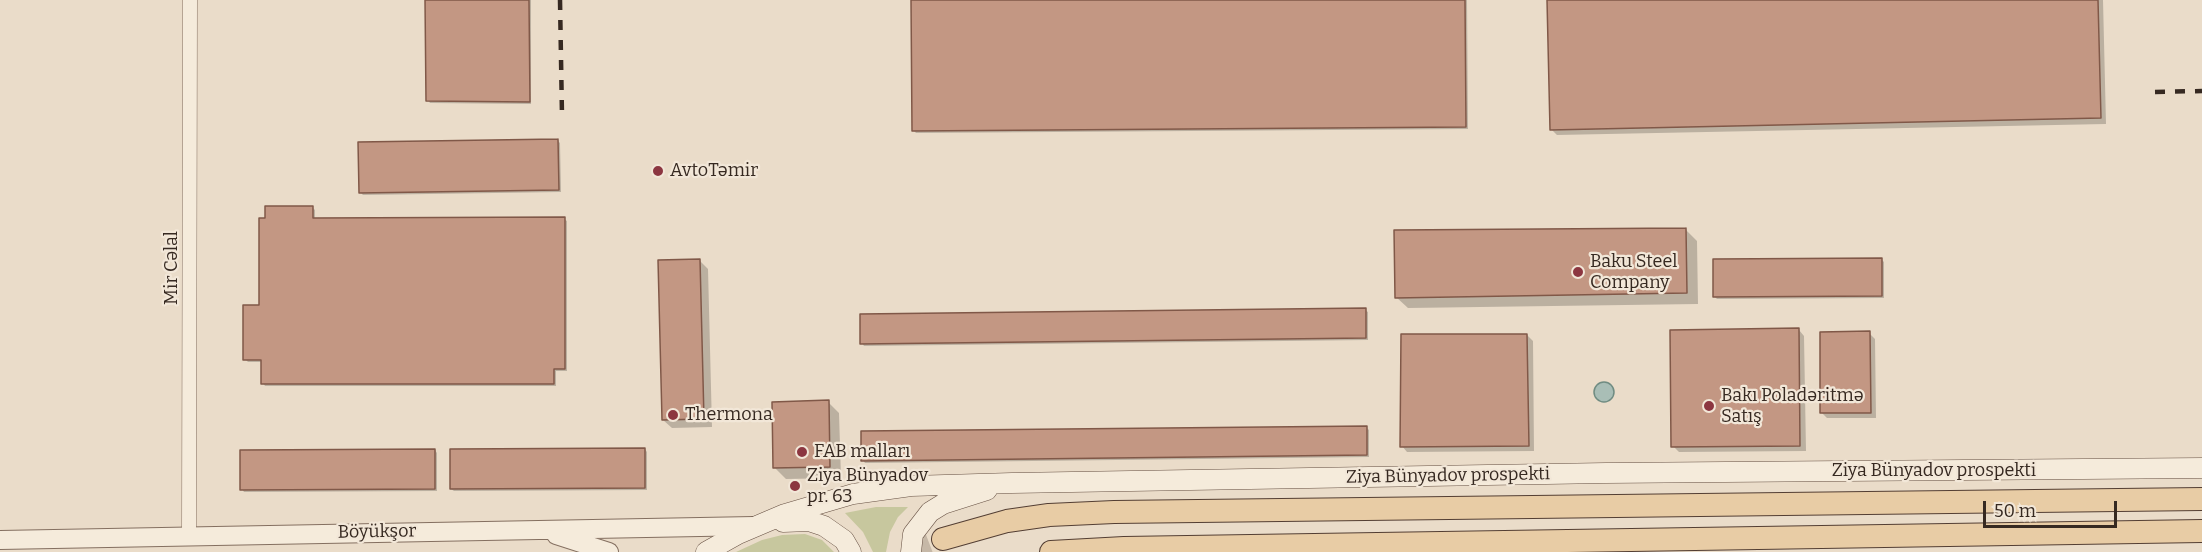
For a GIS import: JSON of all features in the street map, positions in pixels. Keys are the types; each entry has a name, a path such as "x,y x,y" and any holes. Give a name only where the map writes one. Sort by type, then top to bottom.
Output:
{"main road":[{"name":"Ziya Bünyadov prospekti","path":"706,552 754,526 795,511 853,494 911,486 1629,473 2202,468"},
{"path":"910,552 913,534 930,512 943,504 1012,483"},
{"name":"Ziya Bünyadov prospekti","path":"943,539 1008,521 1049,515 1114,512 2202,499"},
{"path":"754,526 809,521 835,531 851,552"},
{"path":"1052,552 1124,548 2202,531"}],"street":[{"name":"Mir Cəlal","path":"189,536 190,0"},
{"name":"Böyükşor","path":"0,540 754,526"},
{"path":"525,529 564,537 609,552"}],"green space":[{"path":"876,507 908,507 898,517 890,532 886,552 873,552 863,532 845,513"},
{"path":"805,534 822,540 834,552 736,552 762,540 782,535"}],"shaded area":[{"path":"1604,382 1611,385 1614,392 1611,399 1604,402 1597,399 1594,392 1597,385"}],"building":[{"path":"425,0 529,0 530,102 426,101"},
{"path":"911,0 1465,0 1466,127 912,131"},
{"path":"1547,0 2098,0 2101,118 1550,130"},
{"path":"558,139 559,190 359,193 358,142"},
{"path":"265,206 313,206 313,218 565,217 565,369 554,369 554,384 261,384 261,360 243,360 243,305 259,305 259,218 265,218"},
{"path":"1686,228 1687,293 1395,298 1394,230"},
{"path":"1882,258 1882,296 1713,297 1713,259"},
{"path":"700,259 704,419 662,420 658,260"},
{"path":"1366,308 1366,338 860,344 860,314"},
{"path":"1799,328 1800,446 1671,447 1670,330"},
{"path":"1870,331 1871,413 1820,413 1820,332"},
{"path":"1401,334 1527,334 1529,446 1400,447"},
{"path":"829,400 830,467 773,468 772,402"},
{"path":"1367,426 1367,455 861,461 861,431"},
{"path":"645,448 645,488 450,489 450,449"},
{"path":"435,449 435,489 240,490 240,450"}],"tunnel":[{"path":"909,552 943,539"}],"railway":[{"path":"560,0 562,116"},
{"path":"2155,92 2202,91"}],"place":[{"name":"AvtoTəmir","path":"658,171"},
{"name":"Baku Steel Company","path":"1578,272"},
{"name":"Bakı Poladəritmə Satış","path":"1709,406"},
{"name":"Thermona","path":"673,415"},
{"name":"FAB malları","path":"802,452"},
{"name":"Ziya Bünyadov pr. 63","path":"795,486"}]}
